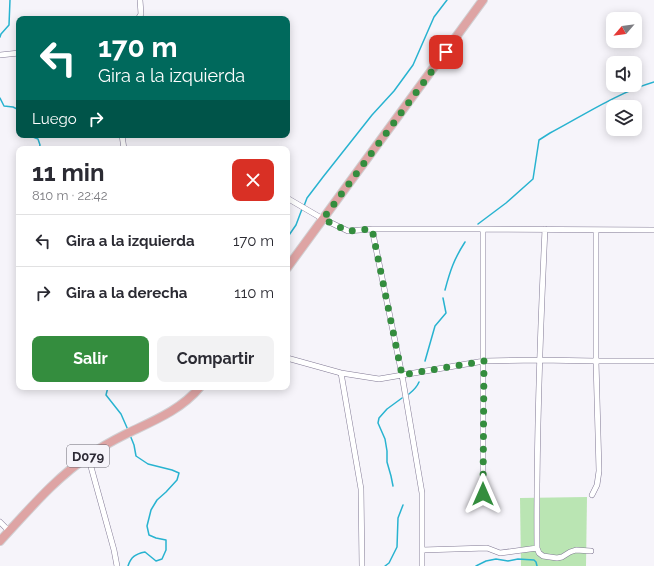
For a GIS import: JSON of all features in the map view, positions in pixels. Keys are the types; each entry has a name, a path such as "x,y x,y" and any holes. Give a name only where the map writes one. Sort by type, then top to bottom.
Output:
{"main road":[{"path":"290,264 483,0"},
{"name":"D079","path":"0,541 55,483 88,456 124,435 171,412 197,390"}],"street":[{"path":"140,0 140,16"},
{"path":"0,55 16,53"},
{"path":"290,200 323,219 348,231 372,229 483,228 654,230"},
{"path":"483,228 483,494"},
{"path":"372,229 402,375 422,493 422,566"},
{"path":"545,229 539,360 536,548 543,556 557,558 576,550 591,551"},
{"path":"592,495 599,471 596,362 596,230"},
{"path":"290,359 341,372 379,379 484,361 539,360 596,362 654,360"},
{"path":"341,372 361,489 362,566"},
{"path":"88,456 117,566"},
{"path":"0,522 9,531"},
{"path":"422,550 487,548 500,552 536,548"}],"green space":[{"path":"587,497 586,566 521,566 520,498"}],"waterway":[{"path":"0,37 9,25 10,0"},
{"path":"304,206 307,198 323,177 372,115 394,91 413,65 434,17 447,0"},
{"path":"478,224 506,203 533,179 539,140 614,98 654,82"},
{"path":"0,98 4,106 16,108"},
{"path":"36,138 38,139 40,146"},
{"path":"290,234 296,225 302,209"},
{"path":"445,290 453,265 465,242"},
{"path":"425,361 435,326 446,313 443,298"},
{"path":"409,394 419,382"},
{"path":"107,390 106,395 121,414 128,430"},
{"path":"393,486 387,462 385,439 378,423 379,418 387,409 402,398"},
{"path":"128,566 134,556 145,552 156,561 162,559 166,550 166,540 149,535 147,526 151,510 157,500 177,480 179,473 148,464 136,456 130,435"},
{"path":"385,566 389,563 397,547 398,518 403,505"},
{"path":"476,566 486,561 496,559 508,561 518,559 534,560 537,566"}],"route":[{"path":"446,52 323,219 348,231 372,229 402,375 484,361 483,494"}]}
